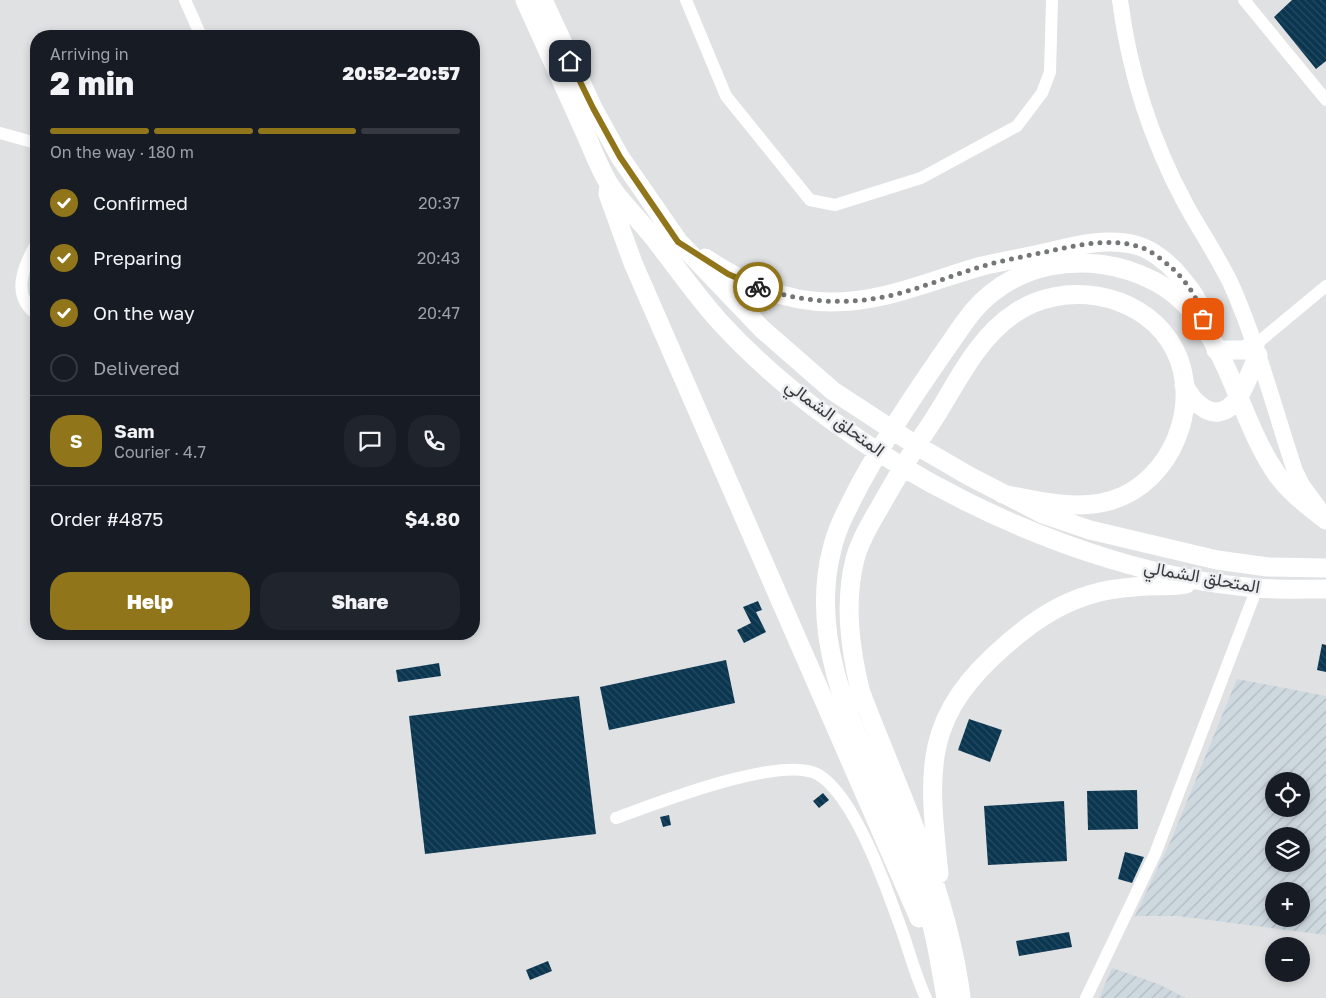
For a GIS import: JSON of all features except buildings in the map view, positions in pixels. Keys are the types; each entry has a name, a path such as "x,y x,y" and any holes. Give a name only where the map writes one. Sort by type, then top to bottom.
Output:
{"highway":[{"name":"المتحلق الشمالي","path":"525,0 609,184 721,322 796,393 848,431 953,494 986,512 1060,543 1096,556 1200,580 1257,588 1326,589"},
{"name":"المتحلق الشمالي","path":"543,0 602,124 648,201 678,242 762,329 808,372 886,428 969,476 1043,514 1090,530 1218,560 1268,567 1326,568"},
{"path":"609,184 608,194 633,262 954,998"},
{"path":"678,242 728,274 749,284 792,298 833,302 878,298 982,266 1073,246 1093,243 1139,246 1151,252 1178,274 1201,308 1205,330"},
{"path":"954,998 917,874 841,695 831,653 826,619 825,583 832,548 844,515 904,410 971,312 992,290 1018,275 1048,265 1080,262 1121,268 1152,280 1174,293 1205,330 1238,395 1260,445 1277,474 1293,494 1326,519"},
{"path":"954,998 953,948 942,905 927,860 860,690 853,660 849,612 855,559 864,537 910,453 968,364 996,329 1014,314 1032,304 1051,297 1071,294 1090,295 1111,299 1133,309 1154,324 1169,340 1180,365 1184,384 1185,404 1180,430 1171,450 1159,468 1123,496 1097,502 1066,505 1002,494"},
{"path":"1184,384 1192,398 1209,411 1221,412 1227,409 1238,395 1256,350 1216,350"},
{"path":"942,905 934,826 932,773 941,729 961,691 984,664 1013,638 1052,611 1073,601 1096,593 1125,587 1178,586 1200,580"}],"main road":[{"path":"1120,0 1135,77 1164,156 1186,204 1230,282 1256,350 1295,471 1310,497 1326,519"}],"street":[{"path":"185,0 198,30"},
{"path":"686,0 726,96 810,200 835,205 921,178 1017,126 1042,93 1050,72 1052,0"},
{"path":"1123,21 1127,0"},
{"path":"1244,0 1326,100"},
{"path":"0,133 30,141"},
{"path":"30,255 22,270 20,286 24,299 30,306"},
{"path":"1256,350 1326,286"},
{"path":"1086,998 1155,854 1257,588"},
{"path":"616,818 682,795 755,774 786,769 805,770 818,774 836,791 859,828 882,878 926,998"}],"shaded area":[{"path":"1237,679 1326,696 1326,935 1178,916 1135,916 1172,838"},
{"path":"1112,968 1158,984 1186,998 1099,998"}],"way so far":[{"path":"758,287 792,298 812,301 833,302 878,298 903,292 982,266 1073,246 1093,243 1124,244 1139,246 1151,252 1178,274 1192,292 1201,308 1203,319"}],"route":[{"path":"570,61 620,157 648,201 678,242 728,274 758,287"}]}
